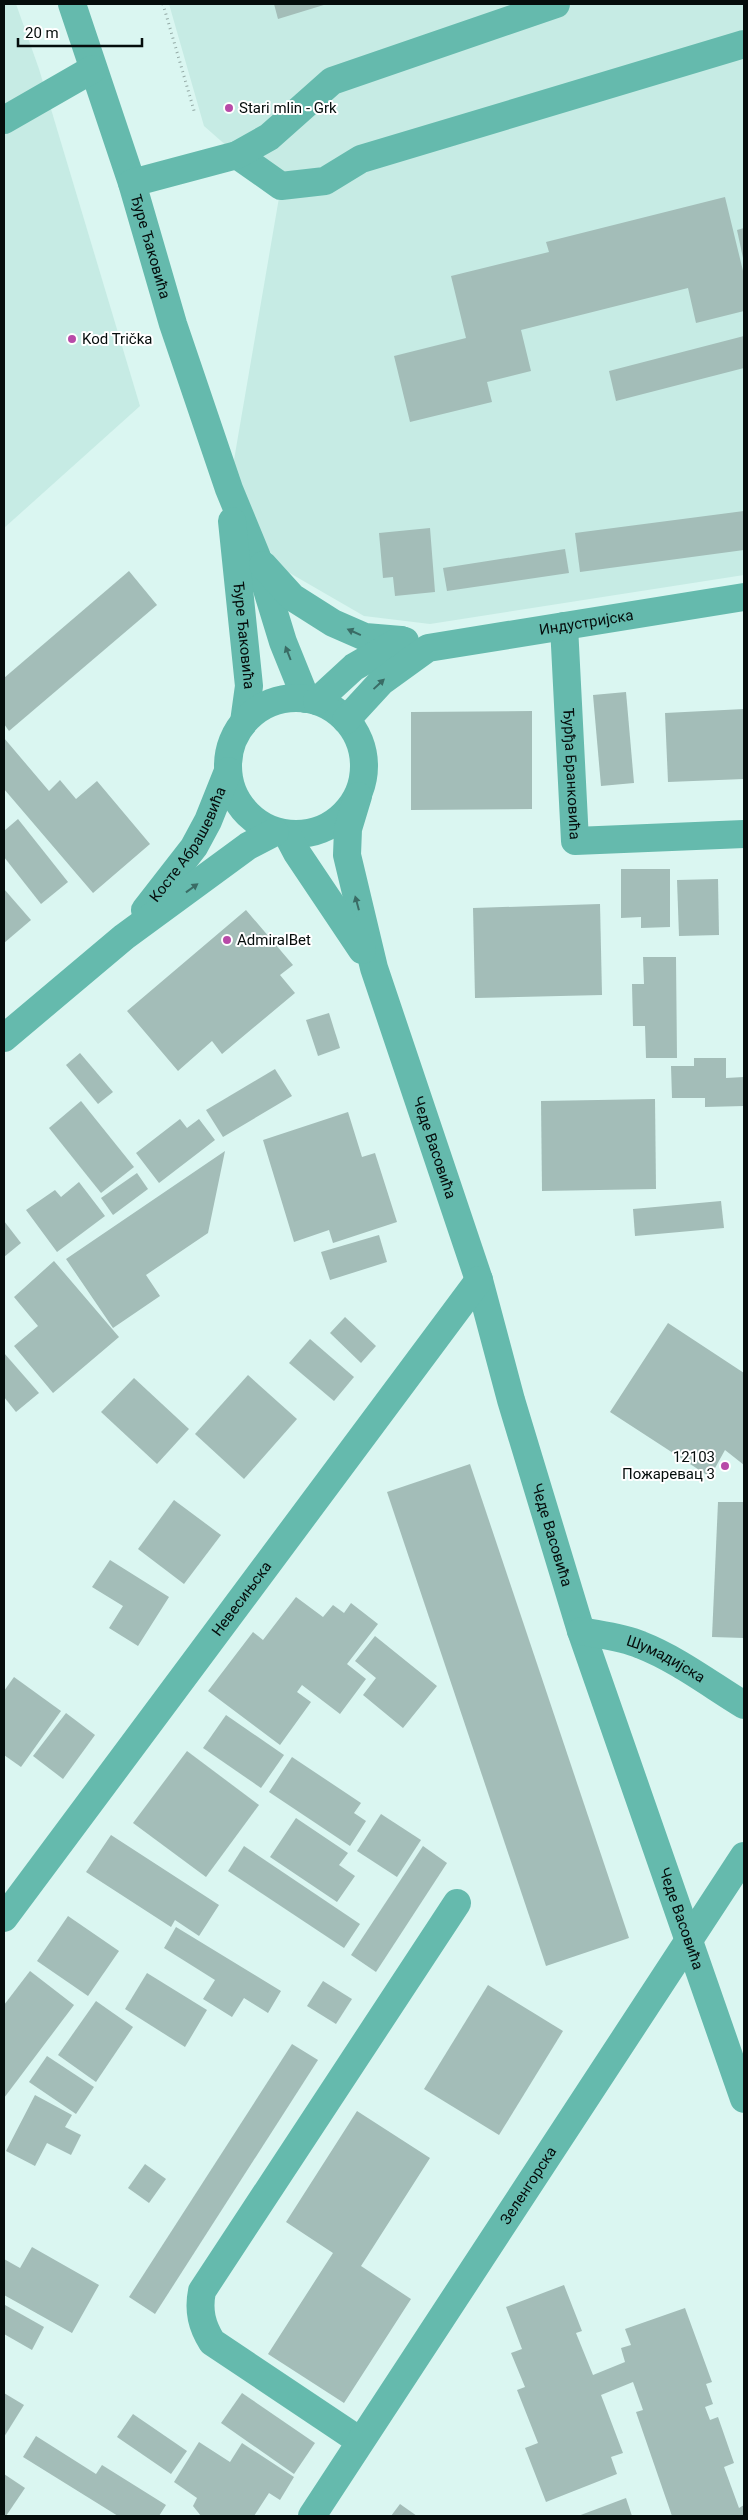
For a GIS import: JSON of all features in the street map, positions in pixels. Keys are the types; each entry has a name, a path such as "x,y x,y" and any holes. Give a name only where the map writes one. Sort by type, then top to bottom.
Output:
{"street":[{"name":"Ђуре Ђаковића","path":"72,4 132,183 173,324 229,489 256,557 283,642 311,700"},
{"path":"132,183 236,155 269,137 332,81 556,4"},
{"path":"236,155 281,186 325,181 361,159 744,44"},
{"path":"4,120 93,69"},
{"name":"Ђуре Ђаковића","path":"229,489 249,686 244,722"},
{"name":"Индустријска","path":"256,557 292,597 333,623 365,637 401,640 428,648 744,597"},
{"name":"Ђурђа Бранковића","path":"564,626 574,841 744,834"},
{"path":"311,700 354,667 401,640"},
{"name":"Индустријска","path":"346,720 381,682 428,648"},
{"path":"288,698 311,700 328,706 346,720 358,737 363,756 364,777 358,796 346,814 328,826 308,834 281,833 257,823 242,809 232,791 228,771 232,745 244,722 272,702 288,698"},
{"name":"Косте Абрашевића","path":"124,937 194,847 208,821 228,771"},
{"name":"Чеде Васовића","path":"358,796 348,828 347,855 374,968 479,1280 511,1400 581,1631 744,2099"},
{"name":"Чеде Васовића","path":"281,833 297,853 374,968"},
{"name":"Косте Абрашевића","path":"4,1038 124,937 248,846 281,833"},
{"name":"Невесињска","path":"4,1918 479,1280"},
{"name":"Шумадијска","path":"581,1631 620,1638 647,1647 744,1705"},
{"name":"Зеленгорска","path":"312,2516 744,1856"},
{"path":"360,2441 212,2342 204,2330 200,2303 202,2292 457,1903"}],"path":[{"path":"163,4 195,114"}],"shaded area":[{"path":"4,4 16,4 39,69 140,406 4,528"},
{"path":"169,4 744,4 744,575 430,624 364,616 281,568 229,489 281,186 237,155 204,126"}],"building":[{"path":"274,4 327,4 278,19"},
{"path":"725,197 744,275 744,311 696,323 688,288 521,330 531,371 487,382 492,402 410,422 394,356 466,338 451,276 549,252 546,242"},
{"path":"744,228 744,258 743,258 737,230"},
{"path":"744,336 744,368 616,401 609,371"},
{"path":"744,511 744,550 580,572 575,533"},
{"path":"430,528 435,592 395,596 393,577 383,578 379,533"},
{"path":"565,549 569,573 447,591 443,568"},
{"path":"129,571 157,605 9,731 4,724 4,678"},
{"path":"626,692 634,783 601,786 593,695"},
{"path":"744,709 744,779 668,782 665,713"},
{"path":"532,711 532,809 411,810 411,712"},
{"path":"4,738 49,791 60,780 76,799 97,781 150,844 93,893 4,789"},
{"path":"18,819 68,882 41,904 4,857 4,831"},
{"path":"621,869 670,869 670,927 641,928 641,917 621,918"},
{"path":"718,879 719,935 679,936 677,880"},
{"path":"4,889 31,920 4,943"},
{"path":"600,904 602,995 475,998 473,908"},
{"path":"246,910 293,965 280,975 295,993 222,1054 212,1041 178,1071 127,1011"},
{"path":"643,957 676,957 677,1058 646,1058 645,1026 633,1026 632,984 644,984"},
{"path":"329,1013 340,1048 318,1056 306,1020"},
{"path":"80,1053 113,1092 98,1104 66,1065"},
{"path":"694,1058 726,1058 726,1078 744,1077 744,1106 705,1107 705,1098 672,1098 671,1066 694,1066"},
{"path":"275,1069 292,1096 223,1137 206,1110"},
{"path":"655,1099 656,1189 542,1191 541,1101"},
{"path":"81,1101 134,1167 101,1193 49,1128"},
{"path":"348,1112 362,1157 375,1153 397,1222 333,1243 329,1230 294,1242 263,1140"},
{"path":"180,1119 187,1128 199,1119 215,1140 159,1183 136,1153"},
{"path":"225,1151 208,1233 146,1275 160,1296 113,1328 66,1259"},
{"path":"137,1173 148,1189 113,1215 101,1198"},
{"path":"79,1182 105,1216 57,1252 26,1210 55,1190 61,1197"},
{"path":"721,1201 724,1228 635,1236 633,1209"},
{"path":"4,1221 21,1243 4,1257"},
{"path":"379,1235 387,1262 330,1280 321,1252"},
{"path":"54,1261 119,1337 53,1393 14,1346 38,1326 14,1297"},
{"path":"345,1317 376,1346 361,1363 330,1333"},
{"path":"668,1323 744,1373 744,1465 725,1450 710,1477 610,1412"},
{"path":"310,1339 354,1377 334,1401 289,1363"},
{"path":"4,1353 39,1393 16,1412 4,1397"},
{"path":"248,1375 297,1419 244,1479 195,1434"},
{"path":"134,1378 189,1429 157,1464 101,1412"},
{"path":"470,1464 629,1938 546,1966 387,1492"},
{"path":"174,1500 221,1535 184,1584 138,1549"},
{"path":"718,1502 744,1502 744,1638 712,1637"},
{"path":"110,1560 169,1597 138,1646 109,1628 123,1606 92,1587"},
{"path":"296,1597 323,1617 333,1605 344,1613 351,1603 378,1624 347,1664 366,1679 340,1714 302,1685 297,1692 311,1702 280,1745 208,1691 253,1632 263,1640"},
{"path":"375,1636 437,1686 403,1728 363,1695 376,1678 355,1661"},
{"path":"14,1677 61,1711 21,1767 4,1755 4,1691"},
{"path":"66,1713 95,1735 63,1779 33,1756"},
{"path":"226,1715 284,1755 261,1788 203,1748"},
{"path":"187,1751 259,1805 206,1877 133,1823"},
{"path":"292,1757 361,1803 354,1813 366,1821 350,1846 269,1792"},
{"path":"381,1814 421,1840 397,1877 357,1851"},
{"path":"296,1818 348,1853 339,1865 355,1876 337,1902 270,1857"},
{"path":"111,1835 219,1905 199,1936 175,1920 171,1927 86,1872"},
{"path":"244,1846 360,1924 344,1948 228,1871"},
{"path":"423,1846 447,1863 376,1972 351,1955"},
{"path":"68,1916 119,1951 88,1996 37,1961"},
{"path":"176,1927 281,1991 268,2013 244,1998 232,2017 203,1999 215,1980 164,1948"},
{"path":"30,1971 74,2005 4,2098 4,2005"},
{"path":"147,1973 207,2010 185,2047 125,2009"},
{"path":"323,1981 352,1999 336,2024 307,2006"},
{"path":"488,1985 563,2031 499,2135 424,2089"},
{"path":"96,2001 133,2027 96,2082 58,2055"},
{"path":"292,2044 318,2060 155,2314 129,2297"},
{"path":"47,2056 94,2087 76,2114 29,2082"},
{"path":"35,2095 72,2115 65,2127 81,2135 71,2155 47,2143 35,2166 6,2151"},
{"path":"357,2111 430,2158 361,2266 411,2299 344,2403 268,2354 333,2253 286,2222"},
{"path":"145,2164 166,2179 149,2203 128,2188"},
{"path":"32,2247 99,2285 72,2333 4,2295 4,2259 20,2268"},
{"path":"564,2285 582,2331 576,2333 593,2375 625,2362 621,2348 631,2345 625,2329 685,2308 712,2382 706,2384 713,2404 705,2407 710,2420 718,2417 734,2463 724,2467 739,2508 744,2505 744,2516 672,2516 636,2412 643,2410 633,2382 601,2395 623,2453 611,2457 617,2474 546,2502 525,2448 538,2443 517,2390 525,2387 511,2353 522,2349 506,2307"},
{"path":"5,2305 44,2327 32,2350 4,2334"},
{"path":"4,2393 24,2405 4,2437"},
{"path":"242,2393 315,2443 294,2474 221,2423"},
{"path":"133,2414 187,2451 171,2474 117,2437"},
{"path":"36,2436 96,2474 102,2465 166,2505 159,2516 118,2516 23,2457"},
{"path":"199,2442 230,2462 242,2443 294,2477 280,2500 269,2493 254,2516 201,2516 193,2506 197,2498 174,2482"},
{"path":"4,2474 25,2488 6,2516 4,2516"},
{"path":"626,2498 632,2516 578,2516"},
{"path":"400,2504 417,2516 391,2516"}],"place":[{"name":"Stari mlin - Grk","path":"229,108"},
{"name":"Kod Trička","path":"72,339"},
{"name":"AdmiralBet","path":"227,940"},
{"name":"12103 Пожаревац 3","path":"725,1466"}]}
